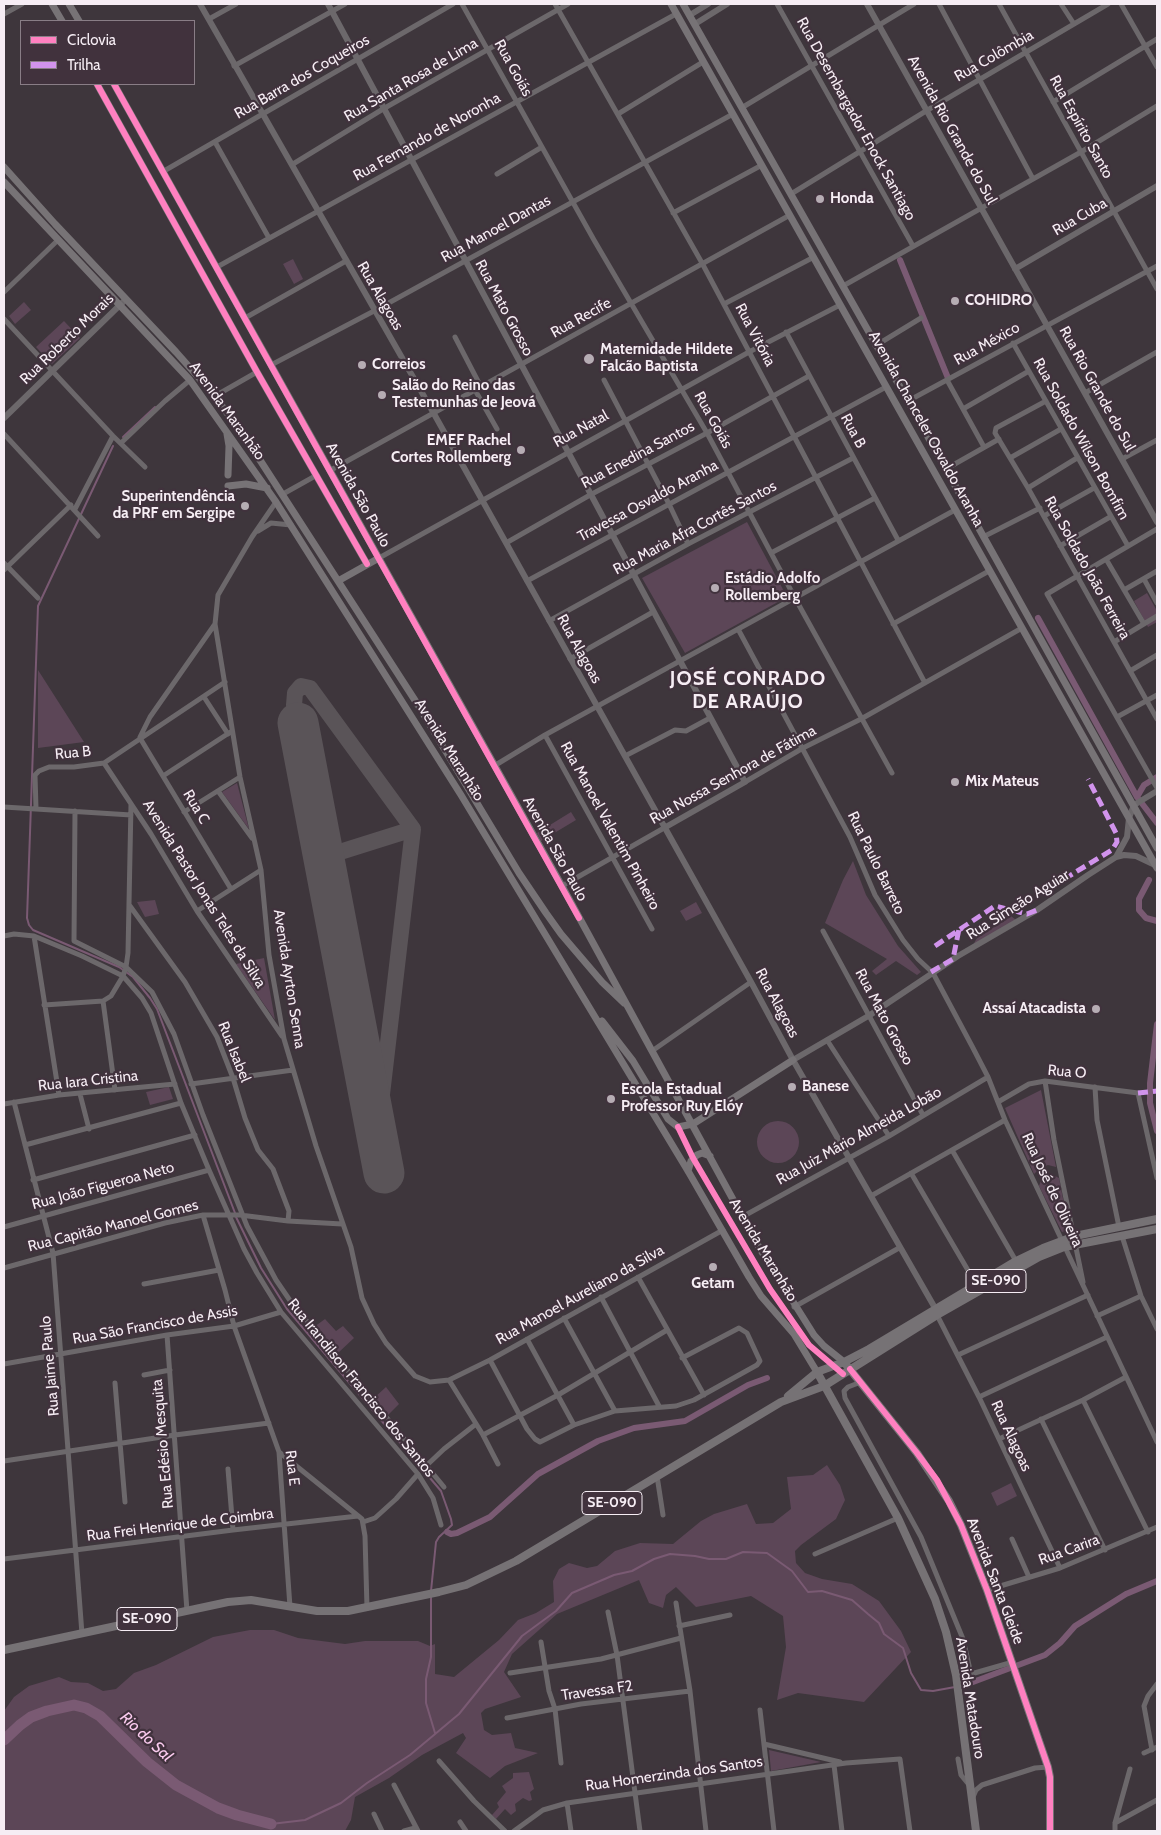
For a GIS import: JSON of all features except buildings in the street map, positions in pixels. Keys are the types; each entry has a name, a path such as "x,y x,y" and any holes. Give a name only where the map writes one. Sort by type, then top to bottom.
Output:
{"main road":[{"path":"52,4 61,20"},
{"path":"69,4 78,20"},
{"name":"Avenida Chanceler Osvaldo Aranha","path":"671,4 1156,867"},
{"name":"Avenida Chanceler Osvaldo Aranha","path":"683,4 1135,804 1157,848"},
{"name":"Avenida São Paulo","path":"98,85 257,372 367,564"},
{"name":"Avenida São Paulo","path":"115,85 562,886 742,1217 794,1307 819,1342 844,1362"},
{"name":"Avenida Maranhão","path":"4,167 190,380 276,502 461,795 688,1171 761,1296 787,1325 817,1372"},
{"name":"Avenida Maranhão","path":"4,182 58,240 176,352 215,396 283,494 409,690 519,873 546,913 561,934 602,982 629,1009"},
{"path":"226,431 229,446 228,475"},
{"path":"228,486 246,484 266,488"},
{"name":"Rua Natal","path":"338,581 379,558"},
{"path":"399,697 409,690"},
{"path":"586,1001 632,1061 670,1121 678,1127 692,1124 793,1060"},
{"path":"688,1171 691,1161 697,1155 702,1153 710,1156"},
{"name":"SE-090","path":"780,1402 824,1386 976,1284 1016,1261 1119,1227 1157,1219"},
{"name":"SE-090","path":"1076,1240 1122,1236 1157,1229"},
{"name":"SE-090","path":"4,1650 240,1600 330,1612 367,1608 466,1585 497,1572 780,1402 817,1372 844,1362 1063,1244"},
{"name":"Avenida Santa Gleide","path":"844,1362 917,1453 949,1501 961,1525 1013,1662 1048,1767 1050,1777 1050,1831"},
{"name":"Avenida Matadouro","path":"817,1372 898,1518 935,1599 946,1632 956,1675 976,1831"}],"street":[{"path":"4,14 22,4"},
{"name":"Rua Alagoas","path":"200,4 433,412 793,1060 936,1312 979,1397 1060,1568"},
{"path":"209,19 236,4"},
{"name":"Rua Mato Grosso","path":"328,4 745,782"},
{"path":"234,66 345,4"},
{"name":"Rua Barra dos Coqueiros","path":"164,171 453,4"},
{"name":"Rua Goiás","path":"462,4 707,433 795,598 892,773"},
{"name":"Rua Santa Rosa de Lima","path":"292,164 557,7 568,4"},
{"path":"690,15 708,4"},
{"path":"695,24 727,4"},
{"name":"Rua Desembargador Enock Santiago","path":"776,4 913,246"},
{"name":"Avenida Rio Grande do Sul","path":"866,4 1015,269"},
{"path":"743,108 914,4"},
{"path":"939,4 1034,178"},
{"name":"Rua Espírito Santo","path":"999,4 1157,289"},
{"path":"1061,4 1074,24"},
{"name":"Rua Colômbia","path":"791,194 926,111 1108,4"},
{"path":"1122,4 1157,67"},
{"name":"Rua Vitória","path":"557,7 702,263 925,683"},
{"name":"Rua Fernando de Noronha","path":"217,267 676,14"},
{"path":"1052,102 1157,39"},
{"path":"618,114 703,62"},
{"path":"843,286 1081,152 1157,106"},
{"name":"Rua Manoel Dantas","path":"272,365 573,201 645,164 733,114"},
{"path":"215,142 269,238"},
{"path":"497,174 542,147"},
{"path":"673,213 762,165"},
{"name":"Rua Cuba","path":"1015,269 1157,186"},
{"name":"Rua Recife","path":"330,470 790,214"},
{"path":"4,292 58,240"},
{"path":"724,304 814,257"},
{"path":"245,318 346,261"},
{"name":"Rua México","path":"908,401 1157,266"},
{"name":"Rua Rio Grande do Sul","path":"1015,269 1157,522"},
{"name":"Rua Roberto Morais","path":"4,418 123,302"},
{"name":"Rua Natal","path":"379,558 625,420 786,332 840,305"},
{"path":"875,346 921,318"},
{"path":"4,319 113,436 145,467"},
{"name":"Rua B","path":"786,332 898,540"},
{"path":"455,337 481,387"},
{"name":"Rua Soldado Wilson Bomfim","path":"1013,343 1128,546"},
{"path":"1085,393 1157,352"},
{"path":"963,408 1029,371"},
{"path":"215,396 257,372"},
{"name":"Rua Enedina Santos","path":"506,543 809,376"},
{"path":"121,443 190,380"},
{"path":"604,380 688,544"},
{"path":"947,380 984,447"},
{"name":"Travessa Osvaldo Aranha","path":"527,581 886,387"},
{"path":"475,390 497,429"},
{"name":"Rua Soldado João Ferreira","path":"1046,401 995,430 1157,719"},
{"path":"1010,458 1061,429"},
{"path":"4,434 84,518 98,536"},
{"path":"38,598 5,567 73,507 113,436"},
{"path":"946,469 999,439"},
{"path":"1122,459 1157,440"},
{"name":"Rua Maria Afra Cortês Santos","path":"549,621 688,544 854,458"},
{"path":"1028,488 1077,458"},
{"path":"283,494 317,475"},
{"path":"1044,516 1094,488"},
{"path":"771,553 875,498"},
{"name":"Avenida Ayrton Senna","path":"276,502 252,537 218,595 215,624 225,682 230,733 261,870 269,955 284,1039 316,1146 351,1247 367,1313 386,1343 415,1376 430,1382 449,1380"},
{"path":"983,537 1040,508"},
{"path":"494,766 545,735 954,510"},
{"path":"1060,546 1110,517"},
{"name":"Avenida Ayrton Senna","path":"252,537 271,523 291,525"},
{"path":"1116,857 1126,837 1129,818 1135,804 1156,793 1149,774 1047,594 1157,529"},
{"path":"1106,559 1144,624"},
{"path":"893,624 989,571"},
{"path":"1124,590 1157,571"},
{"path":"1144,579 1157,603"},
{"path":"570,659 653,612"},
{"path":"1114,642 1157,616"},
{"path":"140,738 150,717 215,624"},
{"name":"Rua Nossa Senhora de Fátima","path":"562,886 803,748 861,719 1022,628"},
{"name":"Rua Paulo Barreto","path":"738,629 850,837 880,904 910,949 933,973 988,1077 998,1102"},
{"path":"1130,670 1157,655"},
{"name":"Rua B","path":"36,808 35,775 39,771 49,767 74,767 104,763 225,682"},
{"path":"1116,717 1157,695"},
{"path":"163,776 230,733 204,697"},
{"path":"625,756 675,730 686,731 710,718"},
{"name":"Rua Manoel Valentim Pinheiro","path":"545,735 652,929"},
{"name":"Rua C","path":"140,738 231,889"},
{"name":"Avenida Pastor Jonas Teles da Silva","path":"104,763 131,803 197,911 284,1039"},
{"path":"184,812 240,777"},
{"path":"218,791 254,841"},
{"path":"44,1005 103,1001 112,996 123,976 126,967 130,906 131,803"},
{"path":"4,807 131,815"},
{"name":"Rua Irandilson Francisco dos Santos","path":"75,811 74,941 126,967 147,985 159,1002 174,1034 191,1084 242,1215 263,1258 287,1297 444,1487"},
{"path":"1116,857 1124,855 1136,856 1156,867"},
{"name":"Rua Simeão Aguiar","path":"793,1060 870,1014 958,956 1045,905 1088,874 1116,857"},
{"path":"197,911 261,870"},
{"name":"Rua Isabel","path":"130,906 185,982 217,1037 258,1150 272,1169 279,1186 288,1211 288,1221"},
{"name":"Rua Mato Grosso","path":"823,931 870,1014 923,1115"},
{"path":"4,936 14,934 34,936 59,1095"},
{"name":"Rua Irandilson Francisco dos Santos","path":"34,936 123,976 142,998 151,1013 181,1103 248,1257 280,1312 418,1474 433,1498 441,1525"},
{"path":"652,1051 751,982"},
{"path":"103,1001 115,1090"},
{"path":"826,1040 889,1136"},
{"path":"191,1084 293,1070"},
{"name":"Rua Juiz Mário Almeida Lobão","path":"742,1217 889,1136 988,1077"},
{"name":"Rua O","path":"998,1102 1029,1084 1044,1081 1138,1093 1157,1178"},
{"name":"Rua José de Oliveira","path":"1044,1081 1054,1140 1085,1289"},
{"name":"Rua Iara Cristina","path":"4,1104 59,1095 175,1084"},
{"path":"1094,1087 1097,1120 1119,1227"},
{"path":"80,1094 89,1128"},
{"name":"Rua Jaime Paulo","path":"14,1102 53,1253 82,1634"},
{"name":"Rua José de Oliveira","path":"998,1102 1157,1442"},
{"path":"25,1145 181,1103"},
{"path":"871,1196 1005,1120"},
{"path":"33,1180 195,1136"},
{"path":"952,1150 1016,1261"},
{"name":"Rua João Figueroa Neto","path":"4,1227 209,1170"},
{"path":"912,1173 976,1284"},
{"path":"242,1215 288,1221 342,1224"},
{"name":"Rua Capitão Manoel Gomes","path":"4,1268 165,1223 203,1216 242,1215"},
{"name":"Rua E","path":"203,1216 234,1326 279,1452 286,1525 290,1607"},
{"name":"Rua Manoel Aureliano da Silva","path":"449,1380 490,1360 723,1230"},
{"path":"1122,1236 1141,1296 1157,1329"},
{"path":"794,1307 899,1248"},
{"path":"144,1284 219,1270"},
{"path":"638,1277 704,1395"},
{"path":"958,1355 1088,1295"},
{"path":"1097,1316 1141,1296"},
{"path":"601,1297 660,1406"},
{"name":"Rua São Francisco de Assis","path":"4,1364 167,1335 234,1326 280,1312"},
{"path":"564,1318 615,1411"},
{"path":"490,1360 531,1435 540,1442 574,1425 615,1411 676,1406 704,1395 760,1362 758,1354 742,1328 738,1328 682,1358"},
{"path":"483,1435 558,1395 667,1330"},
{"name":"Rua Edésio Mesquita","path":"167,1335 187,1611"},
{"path":"979,1397 1107,1337"},
{"path":"526,1339 574,1425"},
{"path":"144,1375 170,1370"},
{"path":"999,1439 1083,1400 1126,1377"},
{"path":"449,1380 483,1435 498,1464"},
{"path":"861,1382 848,1387 844,1391 845,1398 920,1538 963,1639 971,1674 1013,1662"},
{"path":"114,1383 125,1502"},
{"path":"1083,1400 1148,1532"},
{"path":"1041,1419 1105,1550"},
{"path":"4,1461 269,1423"},
{"path":"426,1466 476,1424"},
{"path":"279,1452 363,1522 367,1608"},
{"path":"228,1469 233,1530"},
{"path":"363,1522 376,1518 418,1474"},
{"path":"657,1476 663,1515"},
{"name":"Rua Frei Henrique de Coimbra","path":"4,1559 358,1516"},
{"path":"815,1554 898,1518"},
{"name":"Rua Carira","path":"987,1590 1060,1568 1157,1527"},
{"path":"1012,1539 1029,1577"},
{"path":"676,1604 690,1691 706,1831"},
{"path":"608,1612 617,1656 640,1831"},
{"path":"679,1626 730,1615"},
{"path":"510,1673 617,1656 681,1638"},
{"path":"541,1642 549,1691 555,1709 561,1763"},
{"path":"1144,1753 1155,1749 1144,1706 1148,1696 1157,1684"},
{"name":"Travessa F2","path":"507,1718 602,1701 690,1691"},
{"path":"760,1710 774,1831"},
{"name":"Rua Homerzinda dos Santos","path":"764,1744 846,1763"},
{"path":"958,1759 961,1775 970,1786"},
{"name":"Rua Homerzinda dos Santos","path":"514,1831 544,1810 567,1803 846,1763 900,1760 910,1831"},
{"path":"439,1762 474,1801 506,1831"},
{"path":"834,1765 842,1831"},
{"path":"972,1798 976,1790 982,1785 1035,1768 1048,1767"},
{"path":"1115,1831 1115,1823 1130,1770"},
{"path":"394,1784 417,1829 404,1831"},
{"path":"1115,1823 1157,1800"},
{"path":"567,1803 571,1831"},
{"path":"374,1814 382,1831"},
{"path":"460,1822 466,1831"}],"shaded area":[{"path":"293,259 303,279 294,284 283,264"},
{"path":"24,302 31,310 15,324 9,316"},
{"path":"64,321 80,338 52,364 36,347"},
{"name":"Estádio Adolfo Rollemberg","path":"747,522 787,597 685,653 642,578"},
{"path":"1147,593 1157,611 1157,622 1148,627 1134,601"},
{"path":"38,670 84,742 38,748"},
{"path":"237,783 249,829 222,792"},
{"path":"571,812 576,820 541,841 537,833"},
{"path":"853,861 866,895 898,946 921,972 917,975 896,961 876,975 872,971 887,959 825,923"},
{"path":"155,900 159,914 145,917 137,902"},
{"path":"696,902 702,913 686,921 680,911"},
{"path":"1011,916 1016,920 973,945 977,938"},
{"path":"264,958 275,1020 236,964"},
{"path":"169,1087 173,1099 150,1105 146,1092"},
{"path":"1041,1090 1056,1167 1048,1165 1040,1168 1034,1174 1005,1108"},
{"path":"778,1121 786,1123 795,1131 799,1142 797,1150 789,1159 778,1163 770,1161 761,1153 757,1142 759,1134 767,1125"},
{"path":"1051,1174 1059,1178 1069,1230 1062,1232 1039,1186 1042,1178"},
{"path":"325,1319 336,1331 343,1326 354,1338 338,1353 314,1327"},
{"path":"386,1387 399,1404 388,1415 374,1398"},
{"path":"827,1465 840,1485 845,1500 836,1519 795,1551 796,1563 805,1573 822,1579 852,1584 879,1601 901,1631 911,1652 864,1702 798,1693 777,1700 786,1647 783,1616 751,1596 696,1607 676,1587 666,1595 663,1608 649,1603 639,1580 557,1614 512,1654 504,1672 521,1697 485,1709 481,1713 484,1730 492,1735 511,1733 515,1748 538,1753 505,1766 490,1778 456,1753 466,1738 463,1733 422,1755 389,1778 355,1797 351,1820 345,1831 4,1831 4,1711 14,1697 29,1686 59,1677 71,1682 88,1683 103,1691 116,1689 134,1673 156,1665 213,1637 250,1630 274,1630 298,1638 345,1644 365,1641 418,1641 430,1646 435,1644 435,1674 454,1677 499,1640 518,1620 536,1613 554,1602 553,1581 559,1569 569,1563 587,1568 597,1566 615,1551 640,1543 673,1544 701,1521 714,1514 747,1504 756,1524 773,1523 791,1509 787,1477 813,1475"},
{"path":"1011,1483 1017,1496 997,1506 991,1493"},
{"path":"769,1750 821,1762 771,1771"},
{"path":"529,1772 534,1789 530,1792 532,1800 529,1801 523,1798 515,1804 516,1811 511,1815 505,1809 496,1819 492,1815 499,1807 497,1803 506,1792 502,1786 513,1778 513,1773"}],"waterway":[{"path":"900,260 948,378"},
{"path":"123,437 155,407"},
{"path":"113,446 38,606 27,918 33,930 119,967 133,977 150,998 157,1009 235,1213"},
{"path":"1038,618 1137,797 1157,823"},
{"path":"1137,797 1144,785 1157,777"},
{"path":"1149,880 1139,899 1139,910 1146,918 1157,921"},
{"path":"1157,1024 1150,1083 1150,1103 1157,1131"},
{"path":"236,1217 261,1268 287,1309 441,1491 452,1525 436,1542 431,1591"},
{"path":"447,1532 451,1534 457,1533 490,1517 538,1474 598,1441 634,1428 685,1421 748,1385 767,1378"},
{"path":"271,1824 305,1820 341,1803 367,1783 410,1755 459,1714 522,1636 556,1611 572,1593 614,1575 632,1571 654,1559 670,1554 709,1559 726,1559 743,1552 767,1553 792,1571 808,1592 822,1591 852,1600 879,1623 884,1634 903,1648 911,1673 921,1690 933,1691 955,1687"},
{"path":"965,1685 1045,1655 1060,1643 1075,1626 1126,1594 1157,1581"},
{"path":"431,1596 431,1657 426,1679 426,1703 435,1733"},
{"name":"Rio do Sal","path":"4,1740 31,1717 74,1705 86,1708 100,1716 147,1762 176,1785 218,1808 271,1824"}],"taxiway":[{"path":"298,723 294,705 295,693 301,686 310,688 413,829 377,1137"},
{"path":"324,857 413,829"}],"runway":[{"path":"298,723 384,1173"}],"marked path":[{"path":"1051,887 1112,850 1117,842 1116,833 1088,779"},
{"path":"935,946 995,906 1027,914 1037,910"},
{"path":"931,972 953,959 959,929"},
{"path":"1138,1093 1157,1091"}],"cycle path":[{"path":"98,85 257,372 367,564"},
{"path":"115,85 579,918"},
{"path":"678,1127 693,1158 770,1289 809,1345 843,1374"},
{"path":"850,1369 937,1480 961,1525 987,1590 1048,1767 1050,1777 1050,1831"}],"place":[{"name":"Honda","path":"820,199"},
{"name":"COHIDRO","path":"955,301"},
{"name":"Maternidade Hildete Falcão Baptista","path":"589,359"},
{"name":"Correios","path":"362,365"},
{"name":"Salão do Reino das Testemunhas de Jeová","path":"382,395"},
{"name":"EMEF Rachel Cortes Rollemberg","path":"521,450"},
{"name":"Superintendência da PRF em Sergipe","path":"245,506"},
{"name":"Estádio Adolfo Rollemberg","path":"715,588"},
{"name":"Mix Mateus","path":"955,782"},
{"name":"Assaí Atacadista","path":"1096,1009"},
{"name":"Banese","path":"792,1087"},
{"name":"Escola Estadual Professor Ruy Elóy","path":"611,1099"},
{"name":"Getam","path":"713,1267"}],"district":[{"name":"JOSÉ CONRADO DE ARAÚJO","path":"748,690"}]}
